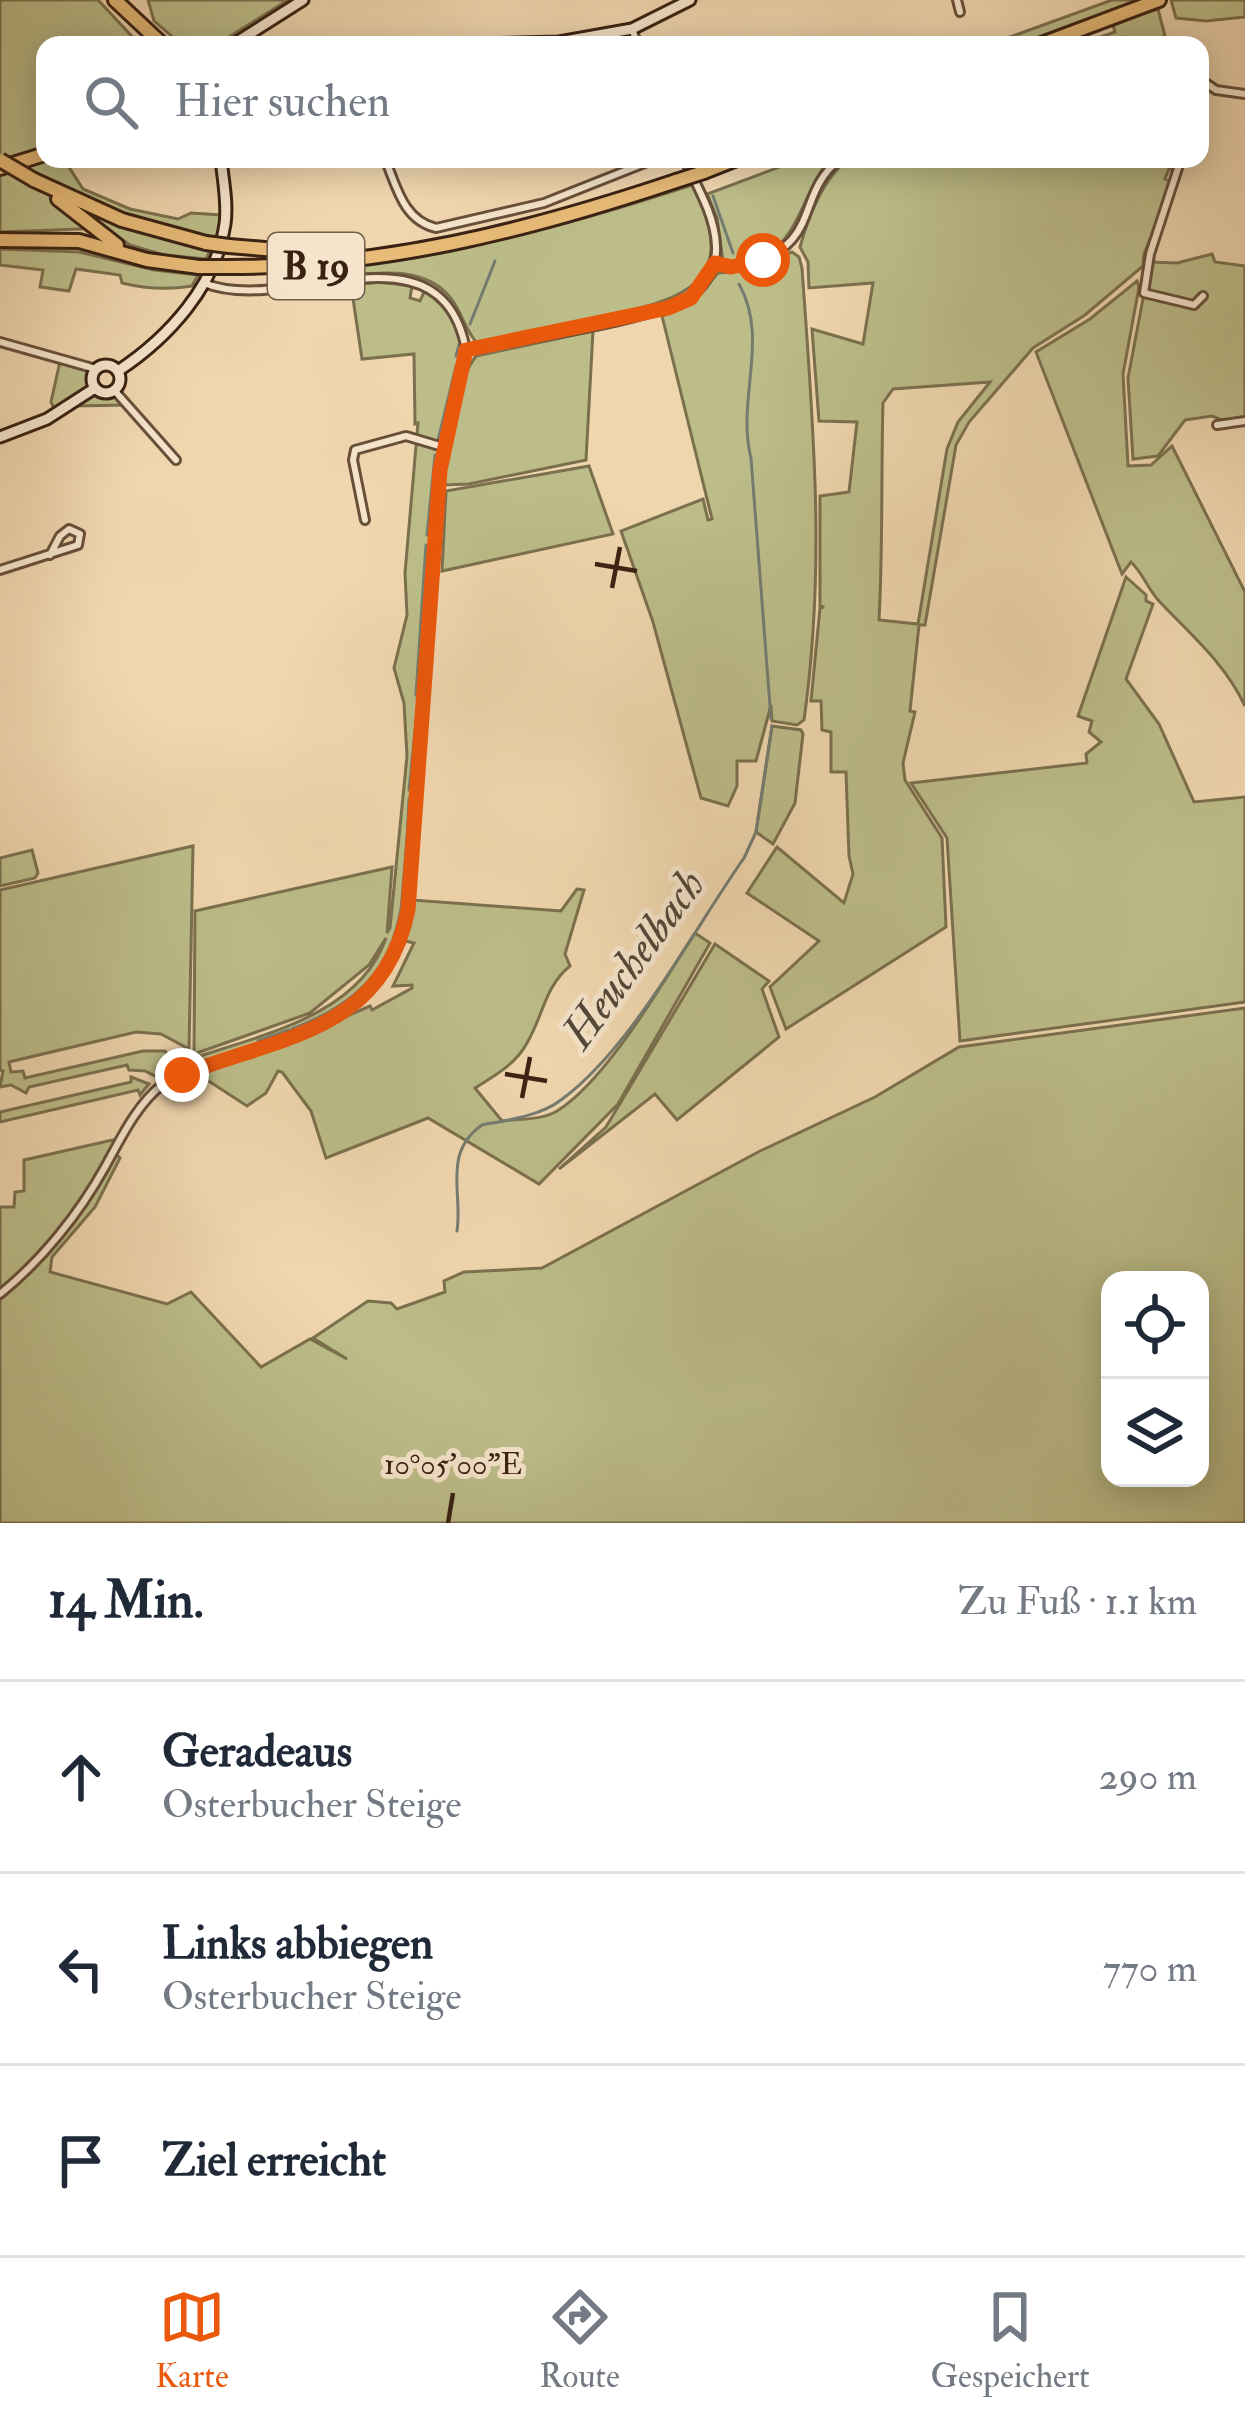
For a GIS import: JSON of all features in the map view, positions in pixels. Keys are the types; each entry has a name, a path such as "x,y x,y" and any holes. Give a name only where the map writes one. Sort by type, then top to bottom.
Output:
{"highway":[{"path":"115,0 149,36"},
{"path":"1063,36 1154,2"},
{"name":"B 19","path":"0,164 36,156"},
{"name":"B 19","path":"0,164 122,220 206,243 314,256 408,254"},
{"name":"B 19","path":"0,240 68,240 147,260 199,267 314,266 408,254 548,222 714,168"},
{"name":"B 19","path":"39,183 98,232 147,260"}],"street":[{"path":"247,36 303,0"},
{"path":"596,36 632,29 691,0"},
{"path":"957,0 960,12"},
{"path":"632,29 635,36"},
{"path":"1209,85 1245,94"},
{"path":"118,371 157,340 204,283 224,227 221,168"},
{"path":"389,168 407,212 420,224 436,228 544,202 632,168"},
{"path":"466,350 668,308 691,298 715,263 712,224 688,168"},
{"path":"715,263 745,266 782,251 803,225 829,168"},
{"path":"1178,168 1150,254 1144,293 1194,305 1203,296"},
{"path":"0,1294 71,1219 120,1139 161,1085 341,1015 374,987 395,956 408,910 443,447 466,350 463,332 447,304 412,281 376,278 236,291 204,283"},
{"path":"0,342 118,371"},
{"path":"96,369 95,388 104,393 120,381 118,371"},
{"path":"0,437 47,419 95,388"},
{"path":"114,390 176,460"},
{"path":"1217,424 1245,422"},
{"path":"365,520 355,450 406,436 443,447"},
{"path":"0,570 50,555 78,545 80,534 70,529 63,532 50,555"}],"green space":[{"path":"0,0 98,0 132,36 36,36 36,168 70,168 83,189 130,209 178,219 191,213 221,215 219,232 206,259 164,255 130,245 105,228 0,232"},
{"path":"148,0 288,0 230,36 172,36 154,21"},
{"path":"1112,0 1140,0 1043,36 1013,36"},
{"path":"1171,0 1245,0 1245,17 1176,18"},
{"path":"1158,9 1165,36 1104,36 1115,32 1112,22"},
{"path":"777,168 823,168 781,243 748,261 723,261 717,218 707,194"},
{"path":"839,168 1176,168 1169,169 1165,179 1173,182 1143,266 1085,315 1033,348 969,422 956,445 925,625 919,625 910,711 915,712 903,763 905,780 942,838 946,927 786,1029 770,987 819,941 747,893 777,847 844,903 853,874 846,772 831,772 831,732 822,730 821,701 811,701 820,608 824,607 820,606 820,496 849,492 857,422 819,421 812,329 863,344 873,283 809,288 808,262 800,247","holes":["990,382 958,422 947,449 918,624 879,620 883,403 893,389"]},
{"path":"692,185 707,219 711,246 707,267 695,283 676,295 626,312 478,344 449,296 420,277 385,273 314,276 312,272 504,239"},
{"path":"0,249 79,252 198,275 192,286 157,288 122,283 120,275 76,269 69,291 40,287 43,270 0,265"},
{"path":"792,252 802,268 813,438 816,550 811,662 804,720 797,725 772,721 771,705 756,761 737,761 737,786 728,806 701,798 653,622 621,531 703,499 708,520 712,519 662,316 691,304 718,273 745,271"},
{"path":"1212,254 1215,262 1245,266 1245,418 1185,420 1158,456 1133,459 1128,378 1150,262 1177,263"},
{"path":"1137,281 1123,374 1128,466 1151,465 1172,446 1245,592 1245,706 1217,662 1159,601 1131,562 1122,574 1036,352 1090,319"},
{"path":"351,285 412,286 410,298 420,301 425,290 449,315 462,348 437,465 399,937 381,967 338,1009 286,1035 195,1066 188,1060 274,1032 330,1005 373,965 386,938 369,965 310,1013 194,1054 195,911 392,867 387,933 390,928 407,756 404,703 394,668 407,615 405,573 418,423 414,354 362,359"},
{"path":"593,331 586,460 444,485 456,400 476,356"},
{"path":"61,357 96,369 95,388 104,393 114,390 126,405 73,406 57,414 51,402"},
{"path":"589,466 613,534 442,571 446,491"},
{"path":"1126,577 1153,604 1126,679 1159,724 1194,802 1245,797 1245,1002 960,1041 947,838 911,783 1087,763 1086,754 1101,742 1089,732 1092,721 1078,716"},
{"path":"772,726 803,734 795,803 773,844 756,832"},
{"path":"193,846 189,1049 161,1034 136,1032 9,1062 11,1072 23,1071 25,1078 143,1051 165,1051 181,1072 163,1080 129,1070 127,1065 29,1087 26,1093 11,1085 0,1087 0,890"},
{"path":"32,850 35,878 0,886 0,858"},
{"path":"577,889 584,890 565,954 570,966 550,992 522,1050 475,1088 502,1121 545,1116 576,1097 632,1029 695,933 710,943 618,1104 539,1184 428,1118 326,1158 311,1111 282,1072 278,1071 266,1093 247,1106 207,1080 207,1069 370,1006 372,1010 412,988 393,986 414,943 405,941 413,900 561,911"},
{"path":"715,944 769,981 762,989 779,1037 677,1120 655,1094 559,1169 606,1127"},
{"path":"1245,1008 1245,1523 0,1523 0,1207 14,1207 15,1192 24,1191 24,1160 117,1139 114,1152 120,1158 95,1207 52,1257 50,1272 167,1304 191,1292 261,1367 310,1339 347,1359 313,1338 368,1301 391,1303 397,1309 445,1292 444,1281 464,1272 542,1268 760,1151 875,1097 959,1047"},
{"path":"131,1077 149,1084 140,1095 138,1090 0,1122 0,1112 131,1082"}],"waterway":[{"name":"Heuchelbach","path":"713,196 733,253"},
{"path":"470,324 495,261"},
{"name":"Heuchelbach","path":"739,284 752,326 747,436 771,719"},
{"path":"456,356 459,345"},
{"path":"438,440 456,366"},
{"path":"427,535 435,455"},
{"path":"416,695 426,545"},
{"path":"409,790 417,712"},
{"name":"Heuchelbach","path":"457,1231 458,1161 470,1136 482,1125 543,1110 587,1078 660,987 744,858 756,832 772,726"},
{"path":"292,1029 331,1011 380,966 401,909 409,799"},
{"path":"258,1041 289,1030"}],"route":[{"path":"182,1075 341,1015 374,987 401,941 408,910 440,470 466,350 668,308 691,298 715,263 731,267 763,260"}]}
